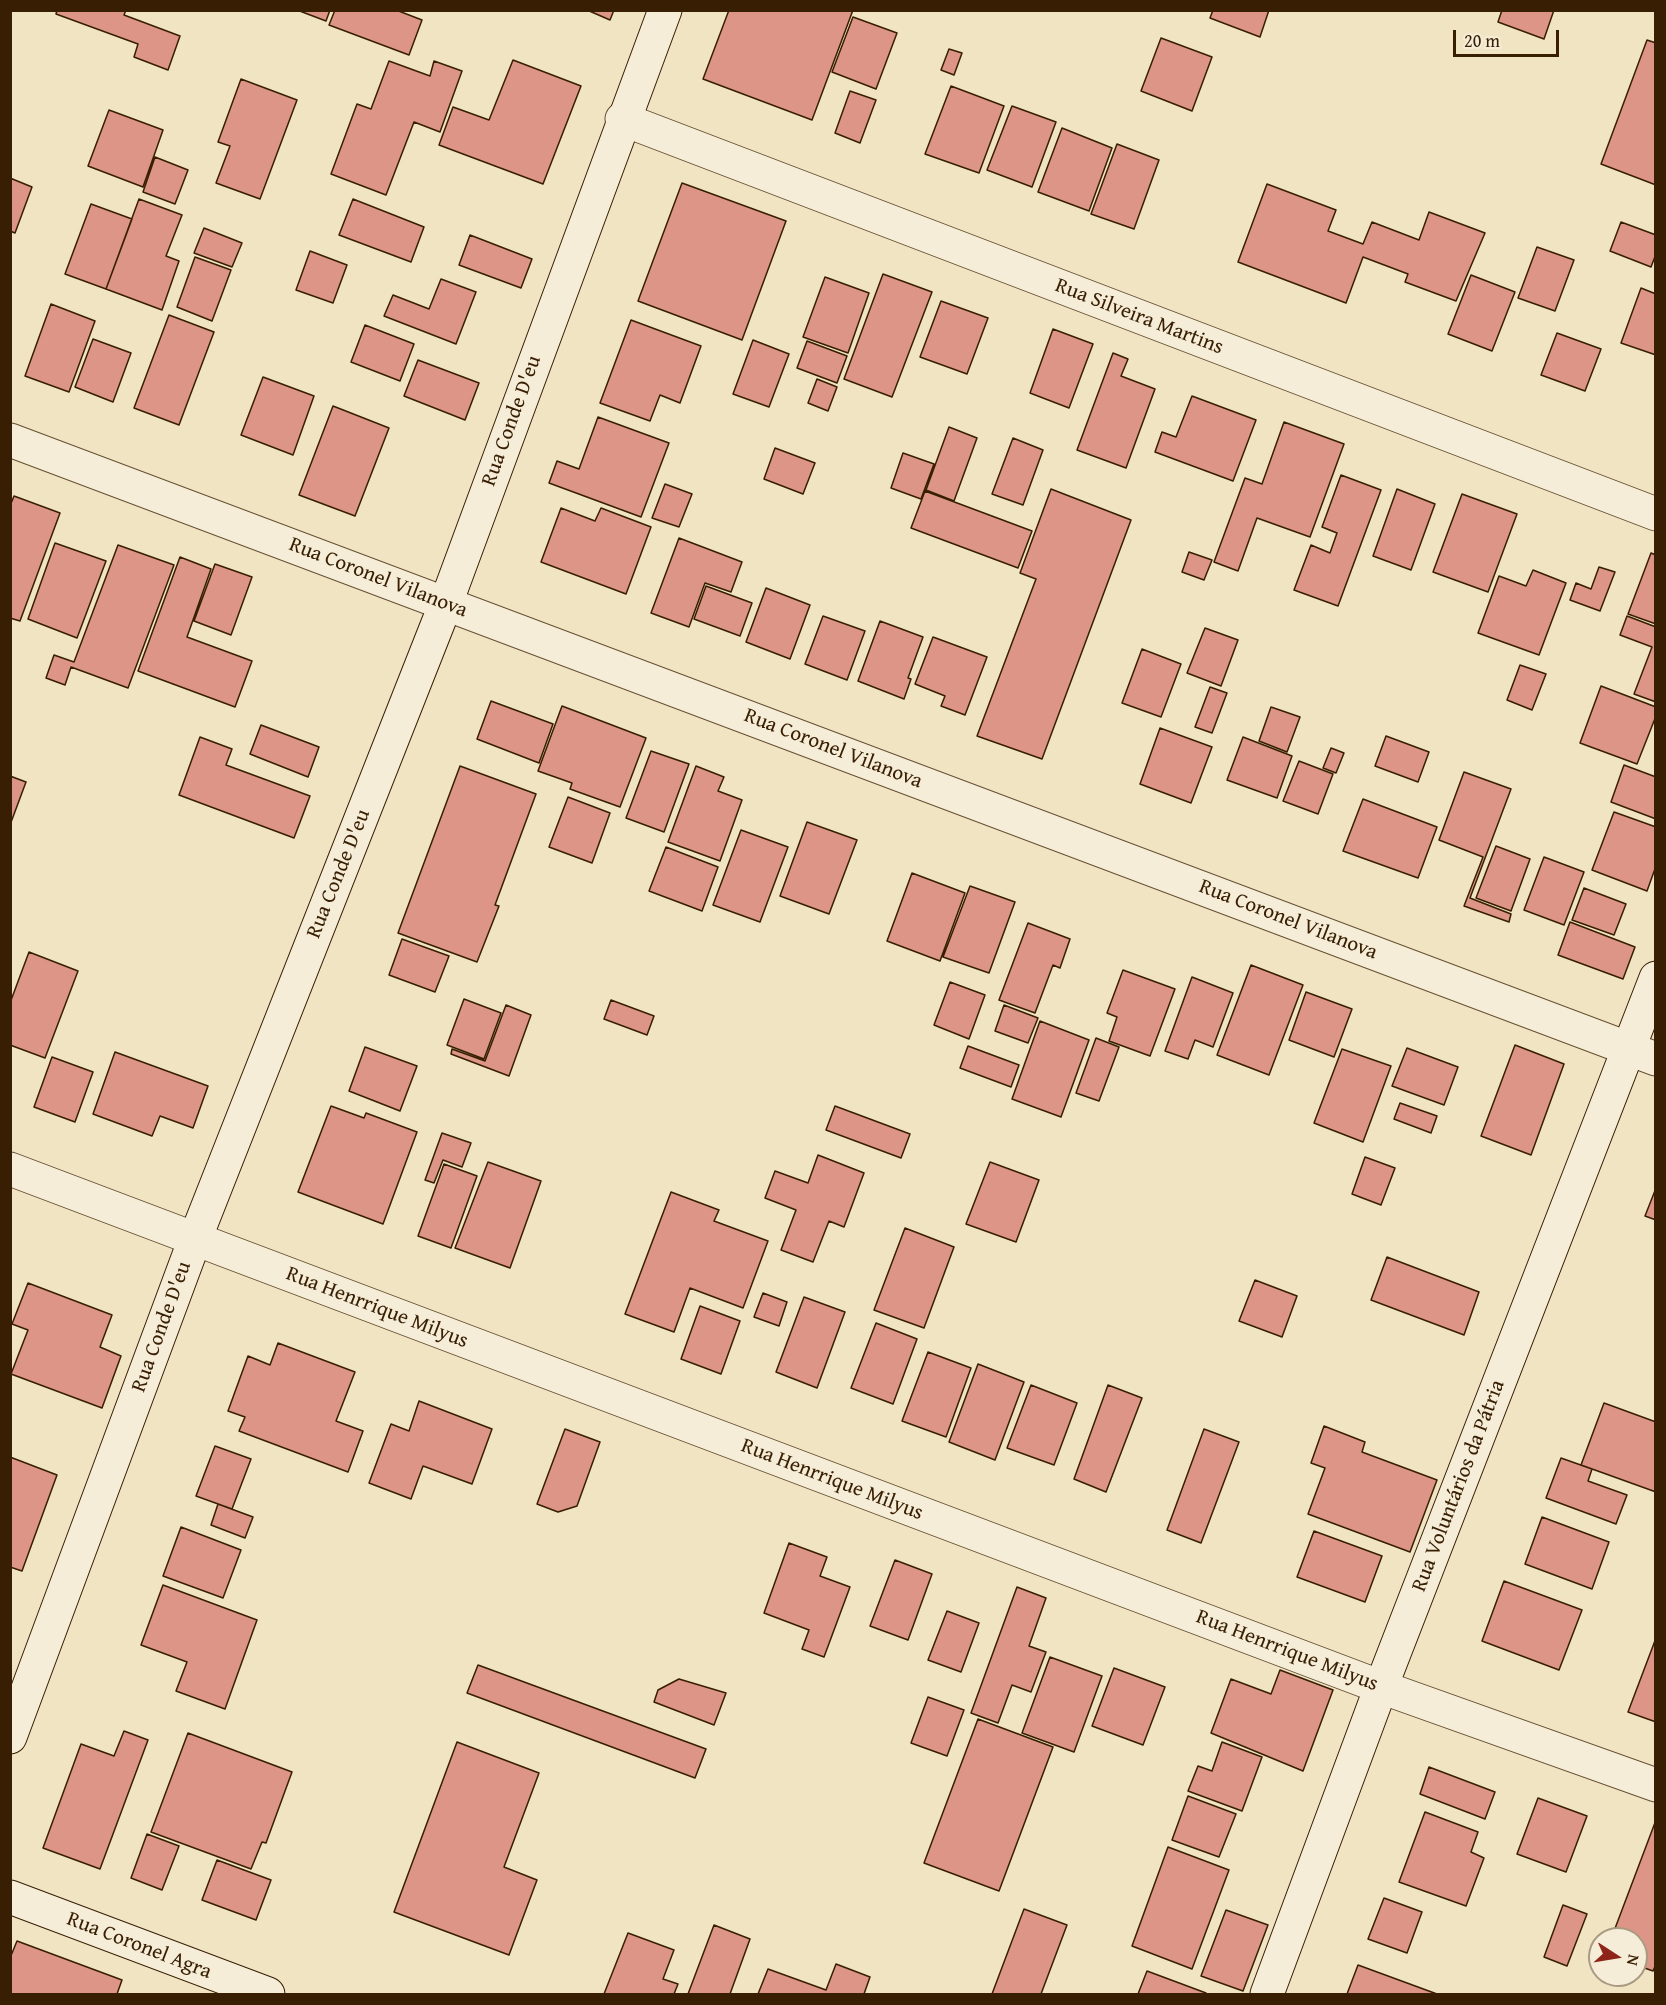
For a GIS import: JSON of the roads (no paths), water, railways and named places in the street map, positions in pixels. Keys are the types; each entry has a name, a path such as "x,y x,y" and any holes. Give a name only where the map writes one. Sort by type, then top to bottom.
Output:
{"street":[{"name":"Rua Conde D'eu","path":"10,1737 195,1239 446,603 622,119 664,10"},
{"name":"Rua Silveira Martins","path":"622,119 1656,514"},
{"name":"Rua Coronel Vilanova","path":"10,440 1642,1054"},
{"name":"Rua Voluntários da Pátria","path":"1267,1995 1382,1687 1642,1054 1656,978"},
{"name":"Rua Henrrique Milyus","path":"10,1169 1382,1687 1656,1785"},
{"name":"Rua Coronel Agra","path":"10,1897 268,1995"}]}
